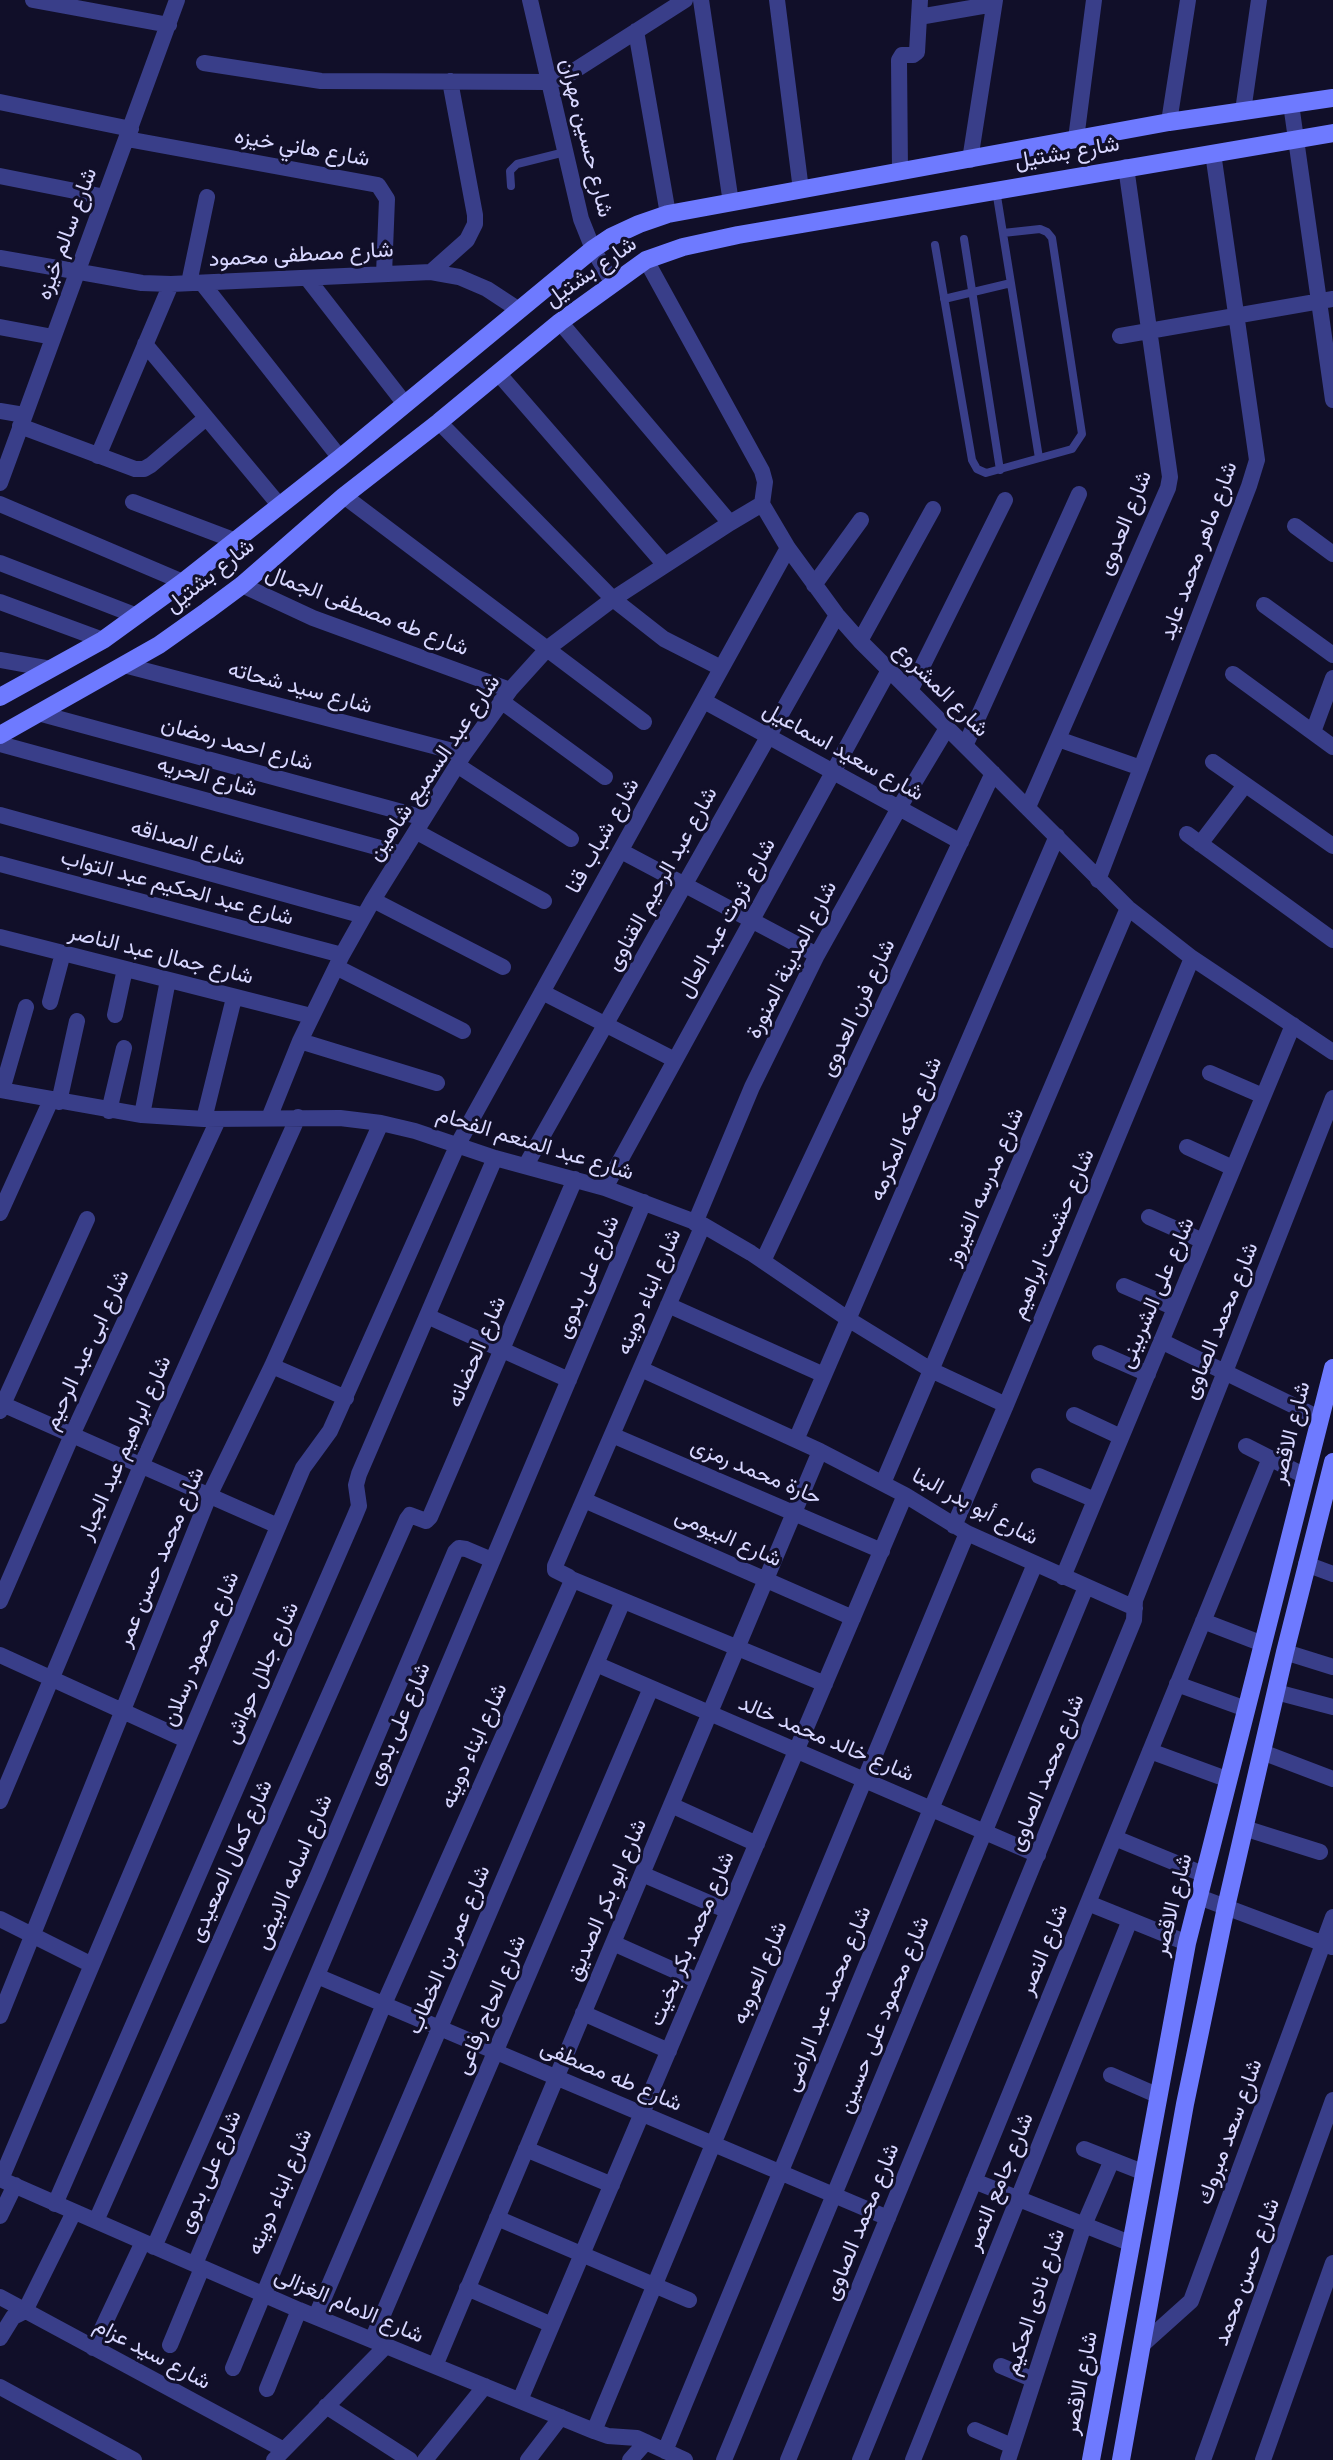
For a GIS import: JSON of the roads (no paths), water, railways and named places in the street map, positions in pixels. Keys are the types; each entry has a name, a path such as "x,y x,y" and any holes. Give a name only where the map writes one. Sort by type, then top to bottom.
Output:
{"street":[{"path":"33,0 169,25"},
{"name":"شارع سالم خيزه","path":"0,481 177,0"},
{"name":"شارع حسين مهران","path":"530,0 581,219 593,249 612,282"},
{"path":"204,63 321,81 549,82 566,76 685,0"},
{"path":"701,0 731,203"},
{"path":"777,0 801,190"},
{"path":"900,172 899,60 902,55 913,55 917,52 920,0"},
{"path":"1076,139 1094,0"},
{"path":"1168,122 1188,0"},
{"path":"1243,111 1259,0"},
{"path":"919,17 994,2 970,160"},
{"path":"636,31 668,214"},
{"path":"432,272 467,240 475,224 450,81"},
{"name":"شارع بشتيل","path":"0,697 103,640 183,582 237,542 593,249 611,237 639,224 668,214 1168,122 1333,98"},
{"name":"شارع هاني خيزه","path":"0,102 129,134 378,185 387,199 384,274"},
{"path":"1291,104 1295,138 1326,301 1333,400"},
{"name":"شارع بشتيل","path":"0,735 159,645 242,585 344,496 439,422 560,322 612,282 646,260 683,247 738,235 1333,133"},
{"name":"شارع ماهر محمد عايد","path":"1098,880 1254,473 1256,447 1213,153"},
{"name":"شارع العدوى","path":"1028,807 1168,488 1171,469 1126,167"},
{"path":"0,176 105,197"},
{"path":"207,197 195,283 340,458"},
{"name":"شارع مصطفى محمود","path":"0,258 141,283 171,284 432,272 459,278 487,289 519,310"},
{"path":"646,260 762,471 765,482 762,504"},
{"path":"307,278 405,404"},
{"path":"98,456 171,284"},
{"path":"1120,336 1326,301"},
{"path":"560,322 729,523"},
{"path":"0,327 53,337"},
{"path":"145,344 280,506"},
{"path":"498,374 665,564"},
{"path":"0,411 98,456 135,469 144,469 152,465 206,418"},
{"path":"439,422 612,599 664,639 721,668"},
{"path":"966,746 1079,494"},
{"path":"344,496 644,722"},
{"path":"910,691 1005,500"},
{"path":"133,502 237,542"},
{"path":"0,504 183,582"},
{"name":"شارع عبد السميع شاهين","path":"269,1118 311,1016 364,915 461,760 505,695 548,648 612,599 762,504"},
{"name":"شارع المشروع","path":"762,504 788,548 814,585 860,641 1057,836 1098,880 1128,908 1192,958 1333,1052"},
{"path":"860,641 933,509"},
{"path":"814,585 861,520"},
{"path":"1295,526 1333,554"},
{"name":"شارع شباب قنا","path":"458,1144 788,548"},
{"path":"0,564 136,616"},
{"name":"شارع طه مصطفى الجمال","path":"242,585 313,618 505,695 605,777"},
{"path":"0,602 103,640"},
{"path":"1264,605 1333,655"},
{"name":"شارع عبد الرحيم القناوى","path":"526,1166 837,615"},
{"path":"0,660 51,669"},
{"name":"شارع سيد شحاته","path":"124,665 461,760 571,839"},
{"name":"شارع ثروت عبد العال","path":"605,1188 889,670"},
{"path":"1233,674 1333,747"},
{"path":"1313,732 1333,678"},
{"name":"شارع سعيد اسماعيل","path":"704,701 961,842"},
{"name":"شارع احمد رمضان","path":"38,713 421,825 544,901"},
{"name":"شارع المدينة المنورة","path":"699,1224 752,1087 817,955 899,808 947,728"},
{"path":"1058,739 1141,768"},
{"name":"شارع الحريه","path":"0,744 402,854"},
{"path":"1213,762 1333,846"},
{"name":"شارع فرن العدوى","path":"763,1262 993,774"},
{"path":"1245,785 1194,839 1333,940"},
{"name":"شارع الصداقه","path":"0,814 364,915"},
{"name":"شارع مكه المكرمه","path":"796,1440 1057,836"},
{"path":"621,851 817,955"},
{"name":"شارع عبد الحكيم عبد التواب","path":"0,864 339,961 463,1031"},
{"path":"373,900 503,967"},
{"name":"شارع مدرسه الفيروز","path":"883,1483 1128,908"},
{"name":"شارع جمال عبد الناصر","path":"0,937 311,1016"},
{"path":"50,1002 63,953"},
{"name":"شارع حشمت ابراهيم","path":"960,1529 1006,1405 1192,958"},
{"path":"115,1015 125,969"},
{"path":"142,1115 168,980"},
{"path":"542,992 675,1060"},
{"name":"شارع ابى عبد الرحيم","path":"0,1601 211,1120 234,998"},
{"path":"1,1090 26,1007"},
{"path":"0,1213 55,1101 77,1021"},
{"name":"شارع على الشربينى","path":"1063,1577 1293,1025"},
{"path":"300,1041 437,1083"},
{"path":"109,1111 124,1048"},
{"path":"1210,1073 1263,1096"},
{"name":"شارع عبد المنعم الفحام","path":"1,1090 109,1111 142,1115 211,1120 340,1118 381,1123 458,1144 495,1158 605,1188 699,1224 932,1370 1006,1405"},
{"name":"شارع محمد الصاوى","path":"788,2460 1134,1620 1135,1600 1333,1098"},
{"name":"شارع ابراهيم عبد الجبار","path":"0,1801 141,1466 298,1117"},
{"name":"شارع محمد حسن عمر","path":"0,2016 209,1496 272,1366 381,1123"},
{"name":"شارع محمود رسلان","path":"0,2217 5,2181 186,1740 303,1468 324,1441 346,1398 458,1144"},
{"path":"1187,1147 1233,1168"},
{"name":"شارع جلال حواش","path":"55,2204 354,1518 358,1506 356,1485 359,1474 495,1158"},
{"name":"شارع الحضانه","path":"407,1519 410,1515 426,1521 430,1517 576,1179"},
{"name":"شارع على بدوى","path":"170,2345 199,2266 317,1976 644,1202"},
{"path":"1149,1217 1203,1241"},
{"path":"87,1219 1,1406 278,1526"},
{"name":"شارع ابناء دوينه","path":"233,2368 384,2004 571,1579 555,1570 555,1566 668,1305 699,1224"},
{"path":"1124,1286 1175,1308"},
{"path":"668,1305 824,1375"},
{"path":"427,1316 569,1380"},
{"path":"1161,1341 1319,1418"},
{"path":"1100,1353 1148,1374"},
{"path":"272,1366 346,1398"},
{"name":"شارع الاقصر","path":"1091,2460 1187,1943 1333,1368"},
{"name":"شارع أبو بدر البنا","path":"641,1369 820,1451 906,1495 960,1529 1135,1608"},
{"path":"1074,1415 1121,1437"},
{"name":"حارة محمد رمزى","path":"612,1435 882,1551"},
{"path":"1246,1446 1305,1476"},
{"name":"شارع ابو بكر الصديق","path":"435,2366 820,1451"},
{"name":"شارع النصر","path":"860,2460 1270,1458"},
{"path":"1121,2460 1185,2104 1226,1907 1306,1564 1333,1462"},
{"path":"1039,1476 1095,1500"},
{"name":"شارع محمد بكر بخيت","path":"520,2400 906,1495"},
{"name":"شارع البيومى","path":"584,1500 853,1618"},
{"name":"شارع كمال الصعيدى","path":"96,2221 407,1519"},
{"name":"شارع العروبه","path":"594,2431 865,1780 960,1529"},
{"name":"شارع اسامه الابيض","path":"148,2244 318,1875 455,1551 459,1548 465,1549 492,1560"},
{"name":"شارع محمد عبد الراضى","path":"665,2451 1035,1564"},
{"path":"1306,1564 1333,1574"},
{"path":"571,1579 825,1684"},
{"name":"شارع محمود على حسين","path":"724,2460 1086,1587"},
{"name":"شارع عمر بن الخطاب","path":"316,2316 623,1601"},
{"path":"1203,1621 1263,1644"},
{"path":"1285,1652 1333,1667"},
{"path":"0,1655 186,1740"},
{"name":"شارع خالد محمد خالد","path":"596,1664 1038,1855"},
{"path":"1178,1684 1246,1709"},
{"name":"شارع الحاج رفاعى","path":"379,2343 495,2051 651,1688"},
{"path":"1276,1692 1333,1707"},
{"path":"1150,1751 1229,1780"},
{"path":"1262,1752 1333,1779"},
{"path":"671,1805 757,1844"},
{"path":"1244,1828 1320,1852"},
{"path":"1114,1838 1205,1875"},
{"path":"642,1874 728,1911"},
{"path":"1199,1898 1328,1946"},
{"path":"1088,1903 1187,1943"},
{"name":"شارع سعد مبروك","path":"1142,2345 1191,2301 1328,1946 1333,1917"},
{"path":"0,1919 92,1965"},
{"name":"شارع جامع النصر","path":"913,2460 1130,1920"},
{"path":"613,1943 698,1981"},
{"name":"شارع طه مصطفى","path":"317,1976 888,2218"},
{"path":"583,2013 669,2051"},
{"path":"1111,2075 1159,2096"},
{"name":"شارع حسن محمد","path":"1203,2460 1333,2100"},
{"path":"526,2149 612,2185"},
{"path":"1084,2149 1145,2173"},
{"name":"شارع نادى الحكيم","path":"1010,2453 1084,2225 1112,2160"},
{"name":"شارع الامام الغزالى","path":"5,2181 299,2310 435,2366 594,2431 608,2436 637,2438 685,2460"},
{"path":"974,2181 1132,2244"},
{"path":"0,2338 13,2317 25,2311 74,2212"},
{"path":"497,2218 689,2300"},
{"path":"93,2348 148,2244"},
{"path":"1263,2460 1333,2263"},
{"path":"467,2288 552,2325"},
{"name":"شارع سيد عزام","path":"0,2297 279,2455"},
{"path":"267,2389 299,2310"},
{"path":"279,2455 326,2406 379,2343"},
{"path":"1001,2366 1034,2380"},
{"path":"425,2460 485,2386"},
{"path":"0,2387 134,2460"},
{"path":"326,2406 410,2460"},
{"path":"528,2460 561,2417"},
{"path":"975,2430 1010,2453"},
{"path":"630,2460 646,2442"}],"lane":[{"path":"511,186 510,171 517,164 565,152"},
{"path":"996,189 1039,458"},
{"path":"934,245 972,460 978,469 986,473 1072,449 1082,434 1052,238 1040,229 1003,233"},
{"path":"964,239 999,470"},
{"path":"944,299 1011,283"}]}
